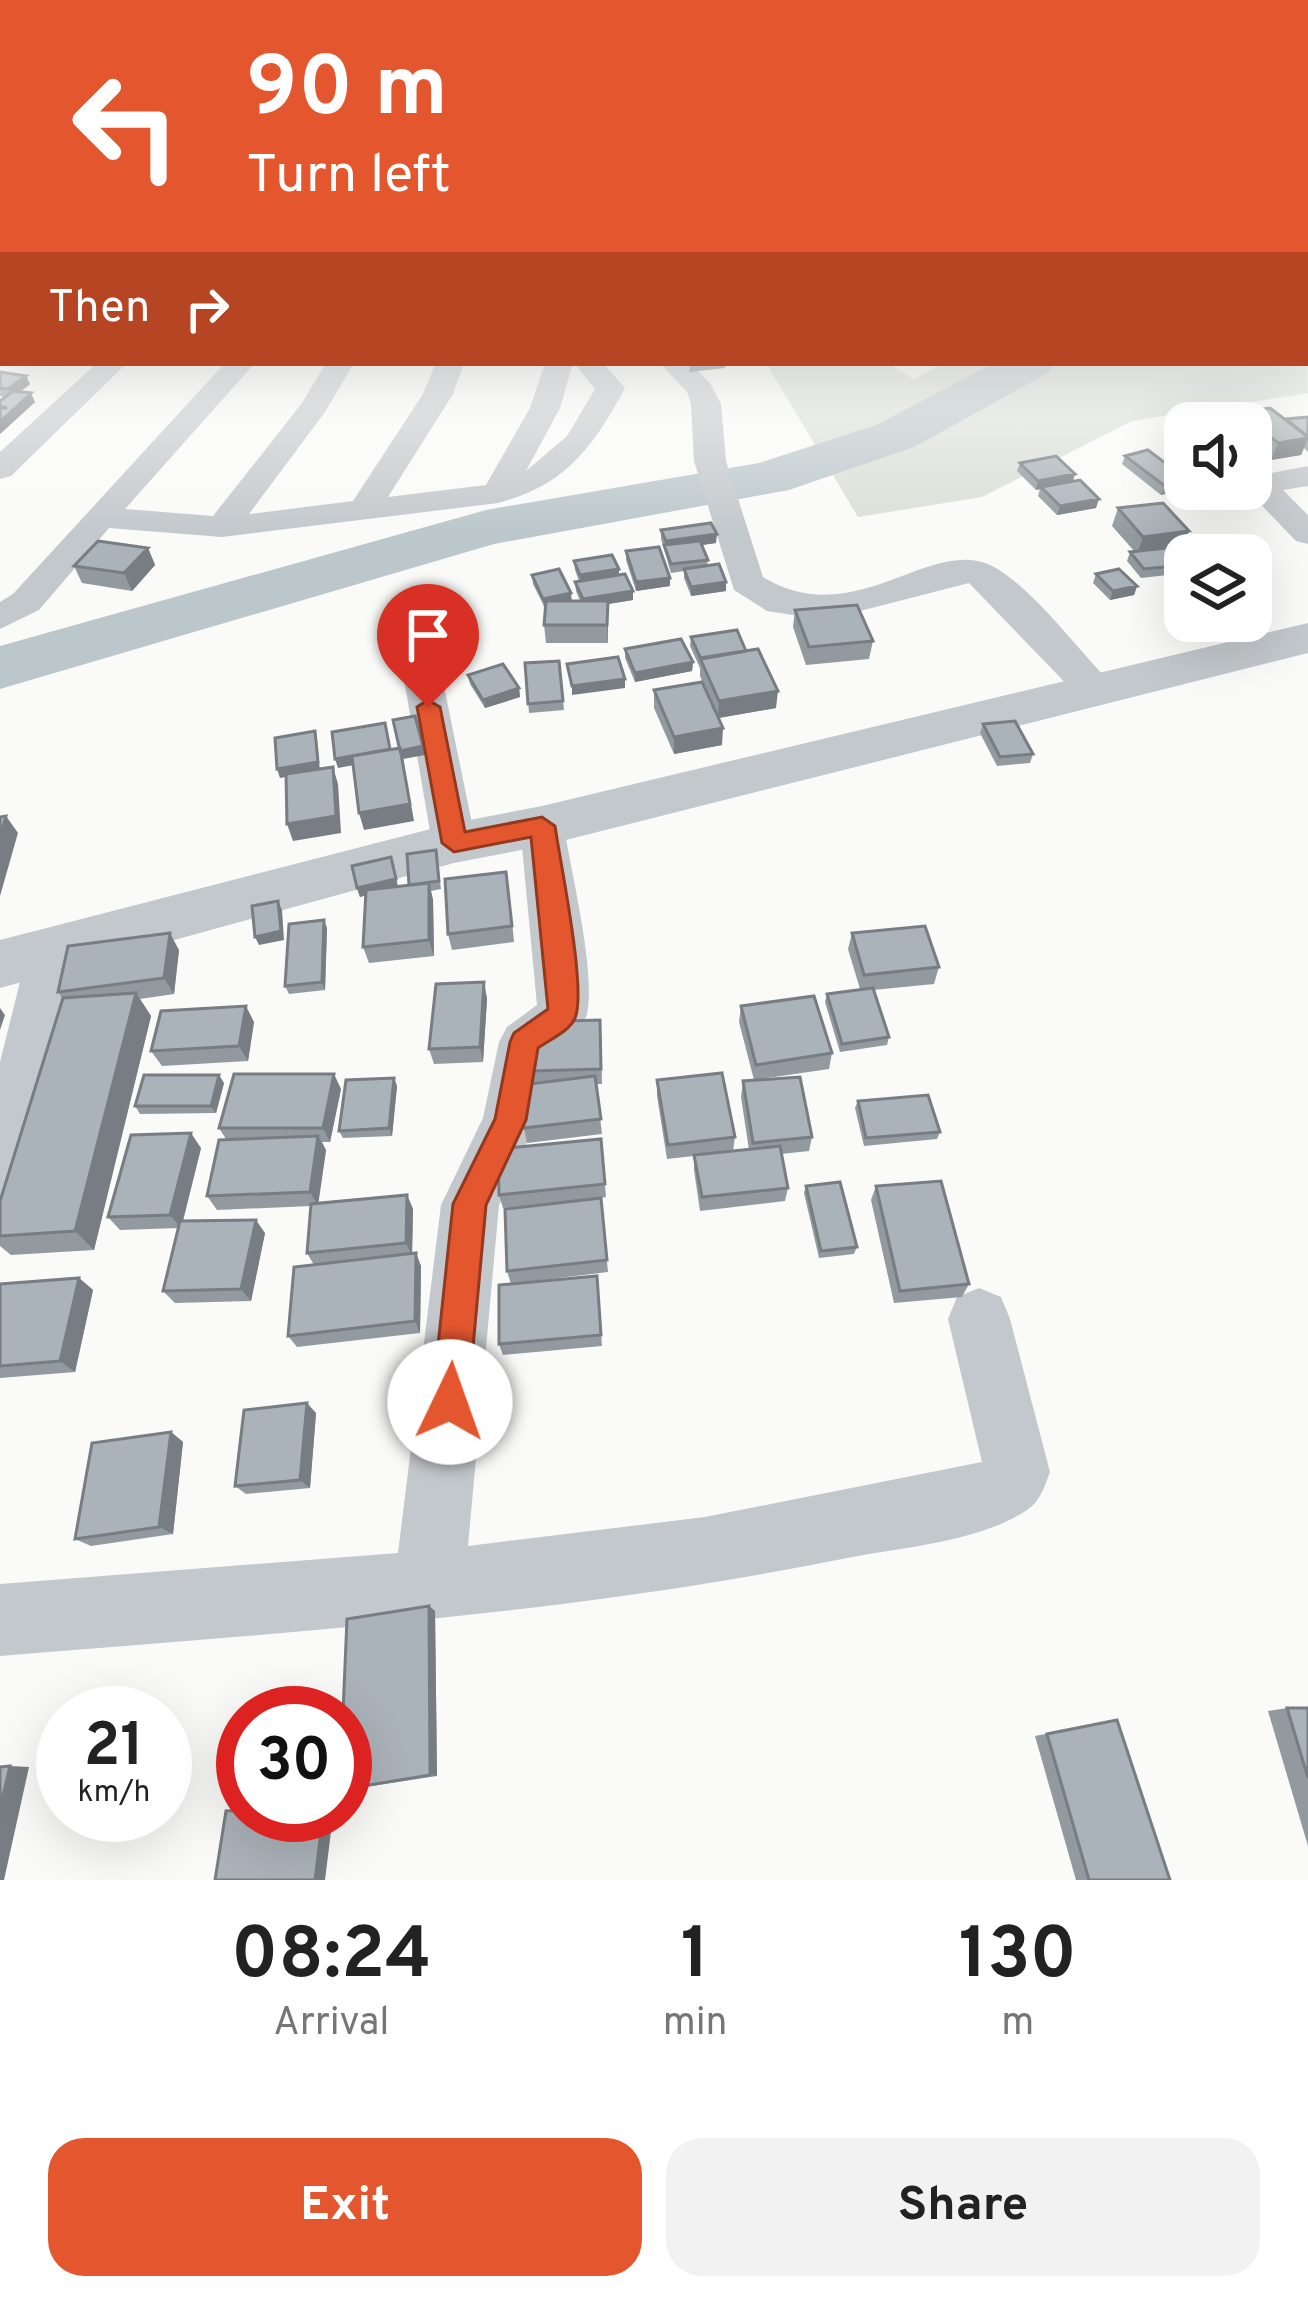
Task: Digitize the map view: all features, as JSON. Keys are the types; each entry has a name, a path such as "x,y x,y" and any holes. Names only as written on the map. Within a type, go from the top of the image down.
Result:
{"street":[{"path":"0,469 110,366"},
{"path":"0,618 26,602 239,366"},
{"path":"222,527 315,406 338,366"},
{"path":"364,509 438,394 449,366"},
{"path":"498,493 545,408 558,366"},
{"path":"100,517 222,527 498,493 538,482 561,467 610,388 591,366"},
{"path":"677,366 700,389 706,404 710,460 747,582 780,603 798,608 852,604 916,588 957,571 979,573 998,586 1093,688"},
{"path":"1308,476 1259,485 1308,534"},
{"path":"0,964 454,843 542,826 1308,638"},
{"path":"420,662 454,843"},
{"path":"429,1586 470,1204 510,1120 525,1042 562,1015 563,981 542,826"},
{"path":"0,1174 52,950"},
{"path":"0,1619 429,1586 705,1552 975,1498 1005,1486 1017,1472 979,1319"}],"shaded area":[{"path":"768,366 892,366 914,379 938,366 1307,366 1308,393 1251,402 1164,402 1164,416 1132,421 982,497 858,517"}],"building":[{"path":"0,372 26,376 8,389 0,388"},
{"path":"13,391 31,393 0,422 0,408 7,408 0,401"},
{"path":"1272,410 1308,438 1278,443 1272,438"},
{"path":"1308,417 1308,437 1286,419"},
{"path":"1148,450 1164,462 1164,485 1125,456"},
{"path":"1056,456 1075,474 1038,481 1020,463"},
{"path":"1080,480 1099,499 1060,506 1041,487"},
{"path":"1163,503 1164,510 1189,531 1143,537 1118,508"},
{"path":"711,523 717,534 666,541 661,530"},
{"path":"98,541 148,548 124,573 74,566"},
{"path":"700,541 708,560 671,564 664,545"},
{"path":"659,547 670,578 636,582 626,551"},
{"path":"1164,548 1164,567 1144,569 1130,552"},
{"path":"612,555 619,569 580,575 574,561"},
{"path":"719,564 726,582 691,587 684,569"},
{"path":"559,569 571,593 543,599 532,575"},
{"path":"1119,569 1137,586 1113,591 1096,574"},
{"path":"625,574 633,591 583,599 575,582"},
{"path":"546,601 608,601 607,625 544,625"},
{"path":"857,605 873,641 809,647 795,610"},
{"path":"737,630 746,651 701,659 691,637"},
{"path":"681,639 693,662 635,673 625,649"},
{"path":"758,649 778,691 719,701 700,658"},
{"path":"618,657 625,679 572,686 567,664"},
{"path":"559,661 563,701 528,704 525,663"},
{"path":"503,664 519,688 483,700 468,675"},
{"path":"702,682 723,728 674,737 654,690"},
{"path":"415,716 423,746 400,751 393,720"},
{"path":"1015,721 1033,754 1000,757 983,724"},
{"path":"385,723 390,749 335,759 332,732"},
{"path":"315,731 318,762 277,769 275,738"},
{"path":"400,748 410,804 359,813 352,756"},
{"path":"333,767 336,816 287,824 286,774"},
{"path":"436,850 439,881 409,885 407,854"},
{"path":"391,857 396,879 357,888 352,866"},
{"path":"506,872 512,926 448,934 445,879"},
{"path":"429,883 429,940 363,947 366,890"},
{"path":"278,901 281,931 255,937 252,906"},
{"path":"324,920 322,982 285,986 289,924"},
{"path":"925,926 939,967 864,975 852,933"},
{"path":"170,933 164,978 58,992 68,946"},
{"path":"484,982 480,1047 429,1049 436,984"},
{"path":"873,988 889,1037 842,1044 827,994"},
{"path":"136,993 75,1231 0,1236 0,1201 63,998"},
{"path":"814,996 832,1053 756,1065 741,1006"},
{"path":"246,1006 239,1046 151,1051 161,1011"},
{"path":"600,1020 601,1069 531,1071 533,1022"},
{"path":"722,1073 735,1137 668,1145 657,1080"},
{"path":"234,1074 334,1074 323,1128 219,1128"},
{"path":"144,1075 219,1075 211,1106 135,1106"},
{"path":"595,1076 601,1119 524,1128 521,1085"},
{"path":"800,1077 812,1137 753,1143 743,1081"},
{"path":"394,1078 389,1128 339,1131 346,1080"},
{"path":"928,1095 940,1132 866,1138 858,1101"},
{"path":"191,1133 170,1215 108,1217 131,1135"},
{"path":"318,1136 310,1192 207,1196 219,1140"},
{"path":"601,1139 605,1184 499,1195 498,1149"},
{"path":"780,1146 788,1188 702,1197 694,1155"},
{"path":"941,1181 969,1284 900,1291 876,1186"},
{"path":"840,1182 857,1247 821,1251 806,1186"},
{"path":"407,1195 406,1243 307,1253 311,1204"},
{"path":"601,1198 607,1260 507,1271 505,1209"},
{"path":"256,1220 241,1289 163,1291 180,1221"},
{"path":"416,1253 415,1321 288,1336 294,1267"},
{"path":"597,1276 601,1335 499,1344 499,1285"},
{"path":"79,1278 60,1361 0,1366 0,1284"},
{"path":"307,1403 300,1480 235,1486 244,1410"},
{"path":"171,1432 159,1527 75,1539 92,1443"},
{"path":"429,1606 430,1775 372,1785 372,1686 344,1686 347,1619"},
{"path":"1287,1708 1308,1708 1308,1778"},
{"path":"1117,1720 1170,1880 1089,1880 1047,1734"},
{"path":"10,1766 0,1808 0,1767"},
{"path":"221,1842 320,1842 315,1880 215,1880"}],"waterway":[{"path":"0,668 486,528 769,478 895,436 1025,366"}],"route":[{"path":"428,707 454,843 542,826 563,981 562,1015 525,1042 510,1120 470,1204 450,1402"}]}
